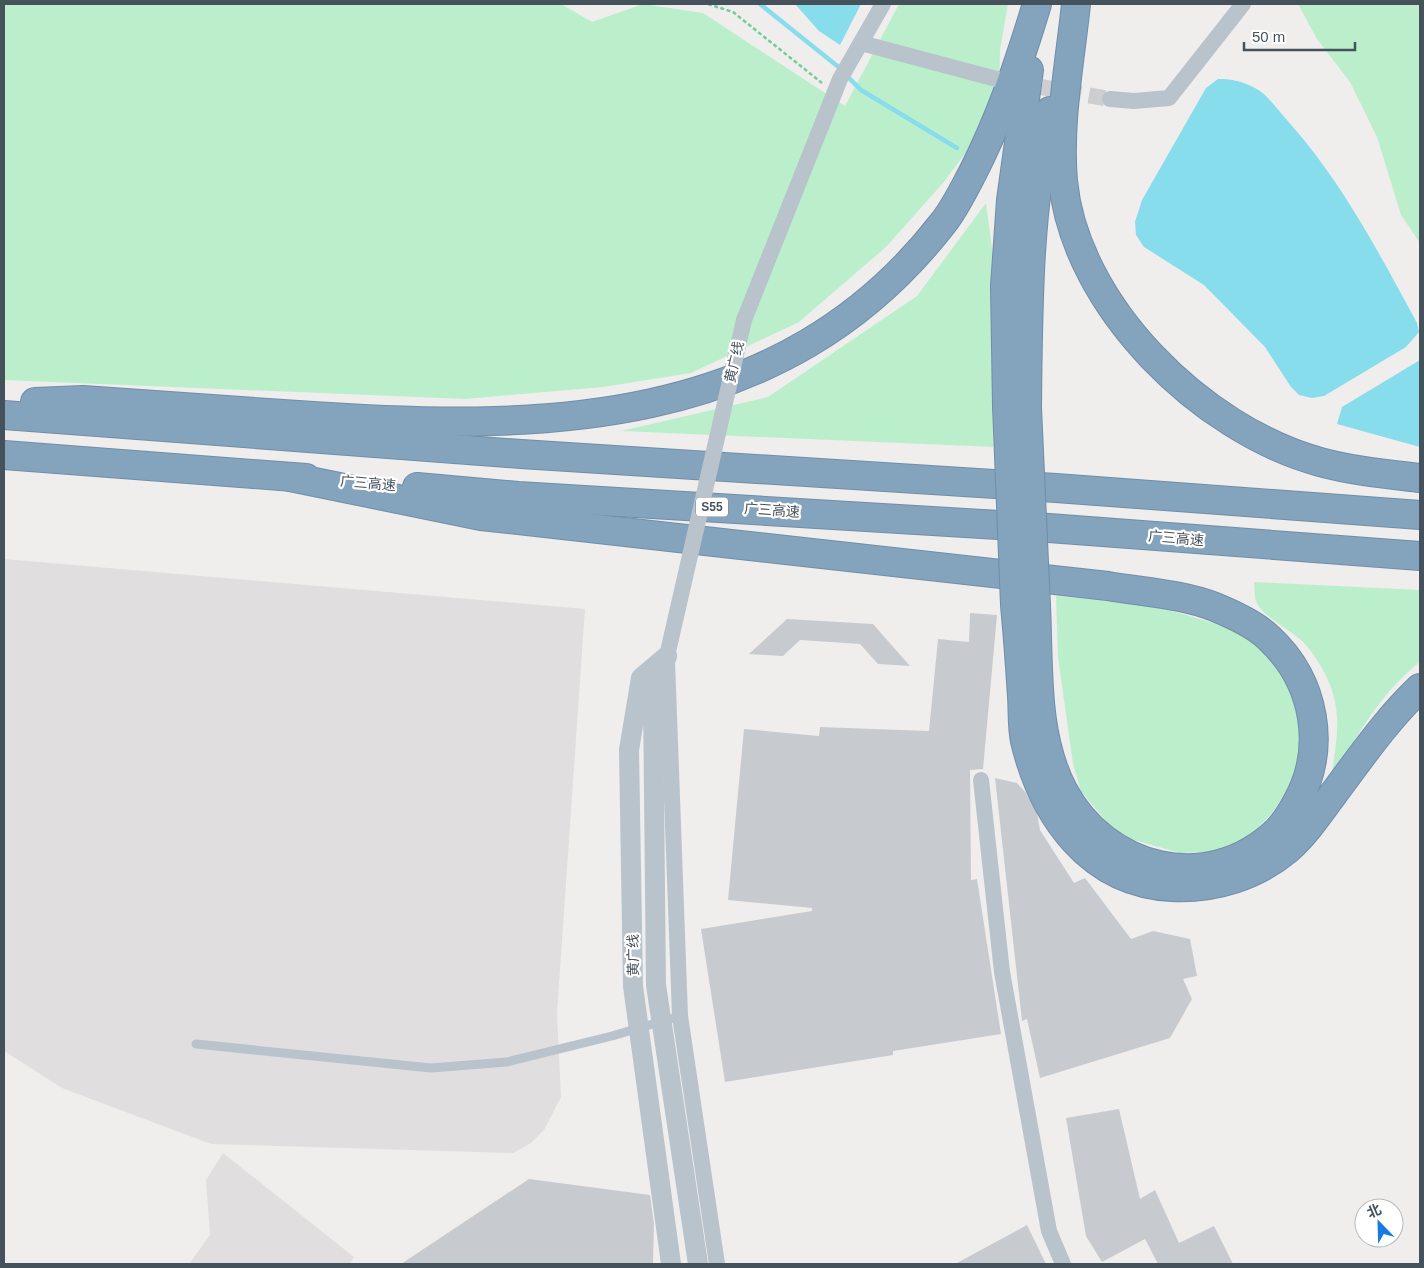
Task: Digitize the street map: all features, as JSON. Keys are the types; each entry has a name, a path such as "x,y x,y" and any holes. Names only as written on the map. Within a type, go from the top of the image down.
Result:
{"highway":[{"path":"4,403 83,400 391,422 480,423 560,418 622,410 676,398 718,385 808,344 847,317 880,290 945,221 993,132 1012,86 1038,4"},
{"path":"1038,4 1011,200 1006,286 1017,407 1026,606 1025,740 1036,775 1049,806 1067,834 1088,854 1107,868 1129,878 1158,886 1187,888 1220,883 1245,876 1267,864 1289,848 1313,822 1385,725 1420,688"},
{"path":"1017,407 1028,296 1034,203 1044,138 1075,4"},
{"path":"1075,4 1062,148 1063,182 1069,211 1095,278 1134,337 1184,389 1216,412 1282,448 1319,462 1352,469 1420,478"},
{"path":"4,415 521,454 1036,486 1420,515"},
{"name":"广三高速","path":"4,455 518,496 1049,528 1420,556"},
{"path":"290,477 481,516 1108,586 1173,596 1214,606 1267,636 1287,657 1303,684 1312,712 1314,738 1312,762 1305,788 1277,831 1257,846 1232,860 1202,868 1175,868 1140,860 1122,852 1098,836 1079,816 1062,789 1051,760 1042,726 1026,606"}],"street":[{"name":"黄广线","path":"698,1264 670,1019 656,985 653,695 667,656 744,320 841,79 883,4"},
{"path":"1110,100 1134,101 1169,98 1243,4"},
{"path":"861,44 1004,81"},
{"name":"黄广线","path":"667,656 641,678 630,750 633,986 671,1264"},
{"path":"982,780 1002,972 1049,1231 1063,1264"},
{"path":"670,1019 717,1264"}],"lane":[{"path":"196,1044 431,1068 507,1062 670,1019"}],"path":[{"path":"708,4 733,12 841,79"}],"shaded area":[{"path":"4,559 585,609 557,1013 561,1097 544,1130 531,1143 513,1153 211,1144 62,1088 4,1051"},
{"path":"223,1153 354,1257 350,1264 189,1264 210,1235 206,1180"}],"green space":[{"path":"4,4 561,4 592,22 643,4 703,13 845,106 899,4 1008,4 1000,50 999,93 988,123 943,183 886,247 799,322 691,373 603,387 465,399 4,380"},
{"path":"1298,4 1420,4 1420,243 1401,215 1377,137 1350,82 1317,39"},
{"path":"986,203 992,248 993,447 621,431 768,397 917,296"},
{"path":"1254,582 1420,590 1420,662 1381,701 1349,749 1331,782 1337,716 1331,687 1307,646 1259,606 1255,599"},
{"path":"1056,596 1148,604 1238,630 1252,638 1285,676 1295,697 1301,734 1301,769 1272,813 1254,832 1226,851 1180,853 1120,836 1105,820 1081,791 1073,764 1058,657"}],"water":[{"path":"795,4 861,4 840,45 819,31"},
{"path":"1218,79 1242,82 1259,90 1307,143 1358,218 1417,323 1419,332 1406,347 1324,396 1312,398 1299,395 1291,387 1265,347 1204,285 1144,247 1136,235 1135,222 1142,200 1206,88"},
{"path":"1420,360 1420,447 1337,424 1342,407"}],"building":[{"path":"970,613 997,615 983,769 970,770 971,880 977,879 1001,1034 893,1051 893,1055 725,1082 701,929 812,911 812,908 728,900 744,729 819,736 820,727 929,731 938,639 969,642"},
{"path":"787,619 873,624 910,666 878,664 860,644 800,640 783,656 749,654"},
{"path":"995,778 1017,783 1026,793 1037,813 1040,830 1074,883 1085,878 1131,939 1153,931 1190,939 1197,976 1183,979 1192,999 1170,1038 1040,1078 1027,1019 1022,1021"},
{"path":"1119,1109 1140,1199 1155,1190 1179,1243 1214,1226 1233,1264 1158,1264 1145,1239 1102,1262 1086,1236 1066,1118"},
{"path":"529,1179 650,1195 654,1224 653,1264 401,1264"},
{"path":"1027,1225 1046,1264 955,1264"}],"waterway":[{"path":"760,4 841,69"},
{"path":"846,75 861,90 957,148"}],"tunnel":[{"path":"1018,83 1110,99"}]}
